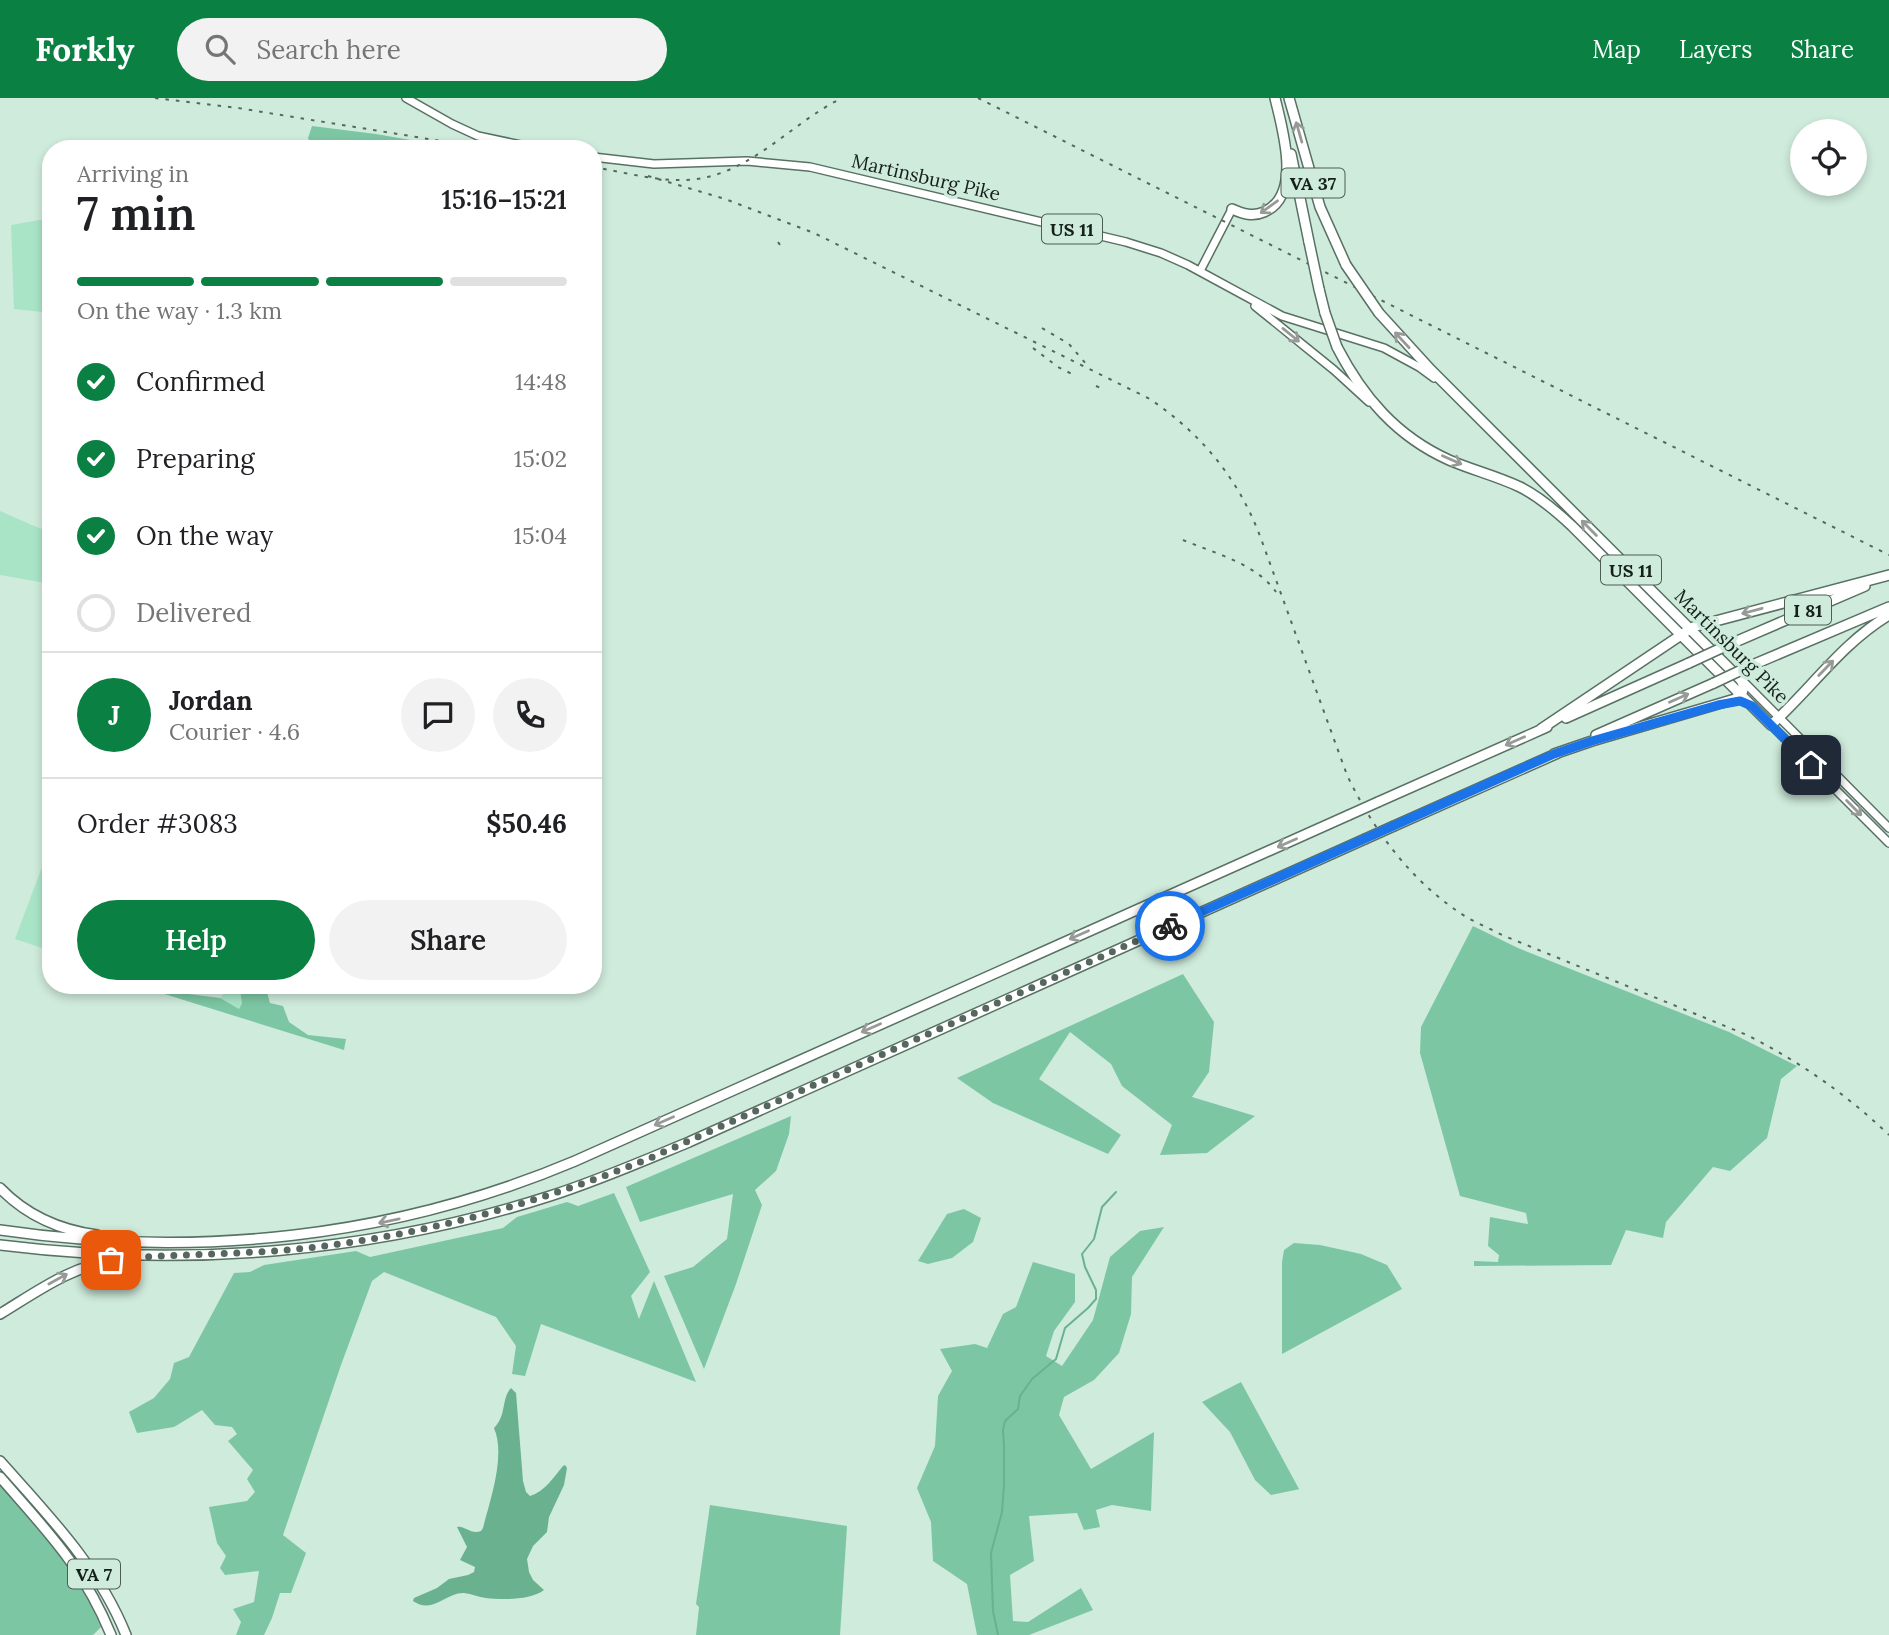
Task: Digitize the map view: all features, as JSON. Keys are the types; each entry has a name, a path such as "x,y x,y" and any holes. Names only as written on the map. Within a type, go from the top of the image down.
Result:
{"highway":[{"path":"1233,209 1245,214 1259,214 1274,206 1281,194 1286,175 1287,152 1276,98"},
{"name":"VA 37","path":"1276,98 1319,289 1337,347 1363,391 1402,432"},
{"name":"VA 37","path":"1289,98 1320,207 1346,265 1379,313 1462,400"},
{"name":"Martinsburg Pike","path":"1462,400 1741,680"},
{"name":"Martinsburg Pike","path":"1402,432 1439,455 1513,484 1540,499 1572,526 1771,725"},
{"path":"1541,729 1691,629 1708,622 1889,575"},
{"name":"I 81","path":"0,1230 105,1241 200,1242 266,1238 376,1223 455,1204 523,1182 601,1150 1889,575"},
{"path":"1662,600 1691,621 1708,622"},
{"name":"I 81","path":"0,1245 90,1254 202,1256 307,1248 403,1233 511,1208 599,1179 701,1136 1750,666 1889,607"},
{"path":"1656,610 1668,633 1667,642 1662,647"},
{"path":"1771,725 1842,651 1889,615"},
{"path":"1554,754 1735,699 1741,695 1744,687 1741,680"},
{"path":"1718,705 1740,701 1752,706"},
{"path":"0,1188 34,1214 77,1231 125,1238 200,1242"},
{"path":"0,1314 52,1282 90,1265 122,1259 202,1256"},
{"name":"VA 7","path":"0,1461 88,1564 107,1595 126,1635"},
{"name":"VA 7","path":"0,1477 76,1568 98,1604 111,1635"}],"main road":[{"path":"407,98 452,124 478,136 497,140"},
{"name":"Martinsburg Pike","path":"602,158 654,164 747,161 810,167 1126,242 1161,253 1238,293"},
{"path":"1200,271 1233,209"},
{"name":"US 11","path":"1238,293 1293,320 1362,340 1395,354 1425,370 1462,400"},
{"name":"US 11","path":"1238,293 1334,370 1402,432"},
{"name":"Martinsburg Pike","path":"1741,680 1889,828"},
{"name":"Martinsburg Pike","path":"1771,725 1889,844"}],"shaded area":[{"path":"312,126 410,140 309,140"},
{"path":"42,220 42,312 14,309 11,225"},
{"path":"0,511 41,529 42,527 42,582 0,575"},
{"path":"42,867 42,948 15,939"},
{"path":"1473,926 1518,948 1729,1032 1797,1066 1781,1079 1767,1138 1730,1171 1713,1167 1666,1222 1663,1238 1626,1230 1611,1265 1474,1266 1474,1261 1498,1262 1499,1255 1488,1246 1490,1217 1528,1224 1526,1213 1460,1196 1420,1053 1421,1027"},
{"path":"1183,974 1214,1022 1209,1072 1192,1097 1255,1116 1207,1153 1160,1155 1172,1125 1122,1086 1111,1064 1070,1032 1039,1079 1121,1135 1108,1154 993,1103 957,1078"},
{"path":"164,994 220,998 239,1009 242,1003 240,994 268,994 270,1003 283,1006 289,1022 308,1035 346,1039 344,1050"},
{"path":"223,994 240,994 242,1003 239,1009 235,1009 220,998"},
{"path":"791,1116 789,1134 776,1171 755,1190 762,1205 704,1369 664,1276 693,1267 727,1239 733,1194 640,1222 626,1187"},
{"path":"614,1193 650,1272 631,1296 639,1319 654,1281 696,1382 541,1324 525,1376 512,1374 516,1346 496,1317 384,1272 372,1281 283,1535 306,1553 291,1593 280,1593 264,1635 236,1635 241,1622 233,1609 254,1602 259,1571 225,1575 220,1568 226,1556 217,1543 209,1507 247,1501 255,1492 247,1479 253,1470 228,1441 237,1434 232,1427 215,1425 202,1410 174,1427 137,1433 129,1412 154,1398 170,1379 174,1363 189,1357 234,1273 250,1272 264,1265 356,1251 370,1257 503,1228 517,1217 567,1202 578,1206"},
{"path":"964,1209 981,1218 973,1242 952,1258 928,1264 918,1261 947,1214"},
{"path":"1164,1227 1132,1277 1131,1314 1119,1353 1094,1380 1064,1397 1059,1415 1091,1469 1154,1432 1151,1511 1112,1505 1096,1510 1100,1527 1084,1530 1077,1513 1029,1516 1034,1561 1010,1575 1013,1621 1028,1622 1081,1588 1093,1610 1029,1635 977,1635 967,1584 933,1561 931,1522 917,1488 935,1446 938,1396 952,1371 940,1349 975,1344 987,1348 1003,1314 1016,1307 1033,1262 1075,1274 1075,1302 1054,1331 1046,1356 1062,1366 1093,1320 1110,1257 1140,1231"},
{"path":"1294,1243 1320,1245 1361,1254 1387,1265 1402,1289 1282,1354 1282,1262 1284,1250"},
{"path":"1241,1382 1300,1489 1271,1495 1255,1480 1230,1432 1202,1402"},
{"path":"511,1388 516,1393 526,1492 530,1496 535,1494 548,1484 563,1466 567,1468 564,1485 549,1517 547,1532 533,1546 527,1559 533,1580 544,1590 532,1596 508,1599 464,1593 427,1606 420,1605 413,1601 414,1598 437,1588 449,1579 474,1572 475,1567 460,1560 467,1547 457,1527 474,1532 483,1528 498,1465 494,1428 501,1418"},
{"path":"0,1483 57,1551 82,1587 101,1627 93,1635 0,1635"},
{"path":"710,1505 847,1526 840,1635 696,1635 699,1607 696,1604"}],"waterway":[{"path":"998,1635 993,1611 991,1553 1002,1512 1005,1421 1018,1409 1020,1396 1032,1379 1056,1359 1065,1328 1096,1299 1096,1290 1082,1254 1094,1239 1102,1207 1116,1192"}],"railway":[{"path":"155,98 238,108 435,140"},
{"path":"602,169 662,179 708,177 748,160 842,98"},
{"path":"978,98 1889,555"},
{"path":"648,176 725,199 814,233 1148,398 1167,411 1215,458 1241,495 1260,536 1347,775 1383,837 1413,873 1448,905 1502,935 1767,1045 1839,1092 1889,1135"},
{"path":"1042,328 1069,344 1087,365"},
{"path":"1033,348 1072,374"},
{"path":"1096,386 1105,390"},
{"path":"1183,540 1246,567 1268,582 1276,592"}],"way so far":[{"path":"111,1260 268,1252 355,1242 511,1208 599,1179 648,1159 1170,926"}],"route":[{"path":"1170,926 1554,754 1660,720 1718,705 1740,701 1752,706 1811,765"}]}
